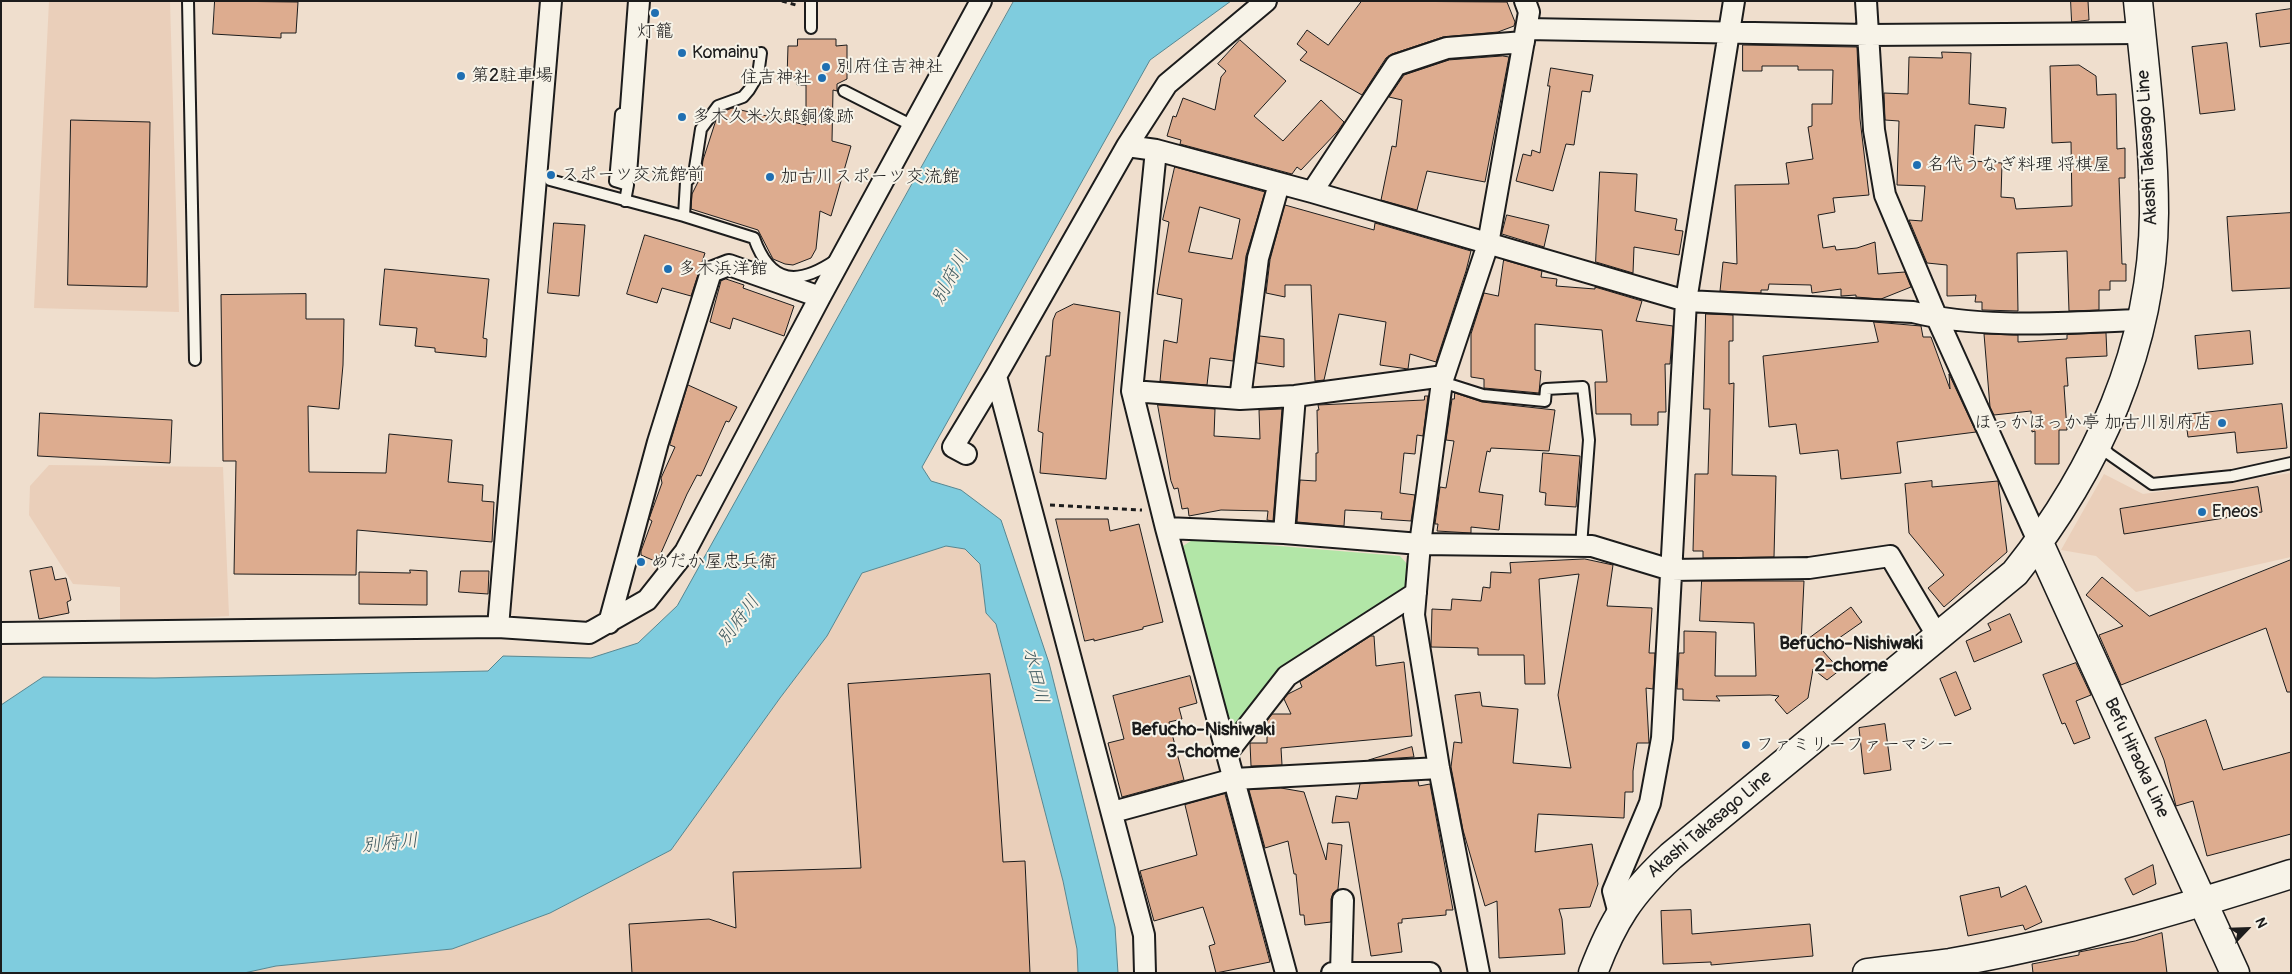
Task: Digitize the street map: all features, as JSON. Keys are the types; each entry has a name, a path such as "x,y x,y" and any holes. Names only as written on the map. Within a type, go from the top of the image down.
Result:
{"main road":[{"name":"Akashi Takasago Line","path":"1593,973 1619,914 1643,882 1670,856 2015,573 2068,499 2099,444 2120,397 2142,320 2149,271 2154,214 2151,120 2138,1"},
{"name":"Befu Hiraoka Line","path":"2038,543 2235,973"},
{"path":"1867,973 1950,963 2051,942 2202,903 2291,874"}],"street":[{"path":"498,627 551,1"},
{"path":"626,174 639,1"},
{"path":"1,633 498,627 589,633 647,600 685,552 842,256 981,1"},
{"path":"966,454 953,447 996,376 1127,146 1167,84 1266,1"},
{"path":"1479,973 1439,768 1414,615 1420,544 1443,379 1488,244 1529,12 1525,1"},
{"path":"1619,914 1613,891 1650,803 1662,738 1686,301 1734,1"},
{"path":"1866,1 1874,130 1885,195 1937,318 2038,543"},
{"path":"1312,192 1396,66 1447,48 1525,35 1730,32 1868,35 2141,34"},
{"path":"1127,146 1156,150 1312,192 1686,301 1913,312 1937,318 2029,323 2142,320"},
{"path":"1156,150 1132,391 1164,519 1286,973"},
{"path":"1240,399 1258,258 1279,184"},
{"path":"609,623 658,442 712,272 729,265 820,297"},
{"path":"996,376 1144,935 1145,973"},
{"path":"1132,391 1240,399 1295,396 1443,379"},
{"path":"1284,533 1295,396"},
{"path":"1164,519 1284,533 1420,544 1592,546 1671,570 1809,568 1890,556 1938,637"},
{"path":"1227,753 1287,676 1416,593"},
{"path":"1112,812 1234,779 1439,768"},
{"path":"1341,973 1343,900"},
{"path":"1332,973 1430,973"}],"lane":[{"path":"188,1 194,360"},
{"path":"625,201 628,185 615,181 630,1"},
{"path":"810,1 811,28"},
{"path":"684,216 686,182 694,174 701,129 718,106 743,97 750,90 758,75 761,53"},
{"path":"844,91 913,126"},
{"path":"550,180 684,216 754,238 766,263 783,275 807,277 842,256"},
{"path":"1443,379 1483,395 1544,401 1546,389 1583,387 1588,440 1581,546"},
{"path":"2099,444 2109,454 2152,484 2232,476 2291,463"}],"path":[{"path":"1031,504 1164,519"}],"shaded area":[{"path":"49,1 170,1 179,312 34,308"},
{"path":"49,465 223,467 229,616 120,623 120,587 73,584 29,515 30,486"},
{"path":"2291,473 2291,557 2136,592 2096,556 2061,550 2104,474 2143,494"},
{"path":"946,546 965,549 980,564 986,613 996,624 1063,881 1077,949 1078,973 244,973 276,966 452,949 550,913 671,850 827,636 862,573"}],"green space":[{"path":"1194,539 1400,556 1408,565 1404,597 1341,634 1232,735 1183,546"}],"water":[{"path":"1014,1 1231,1 1150,60 922,467 931,481 961,490 1001,520 1049,663 1115,927 1118,973 1078,973 1077,949 1063,881 996,624 986,613 980,564 965,549 946,546 862,573 827,636 671,850 550,913 452,949 276,966 244,973 1,973 1,705 43,677 155,678 488,671 503,656 591,658 638,643 677,606"}],"building":[{"path":"215,1 298,2 296,33 281,33 281,38 213,34"},
{"path":"1362,1 1507,2 1515,22 1514,26 1498,32 1443,37 1392,54 1386,58 1362,95 1300,60 1307,52 1297,44 1307,30 1328,45"},
{"path":"2071,1 2088,1 2089,20 2072,22"},
{"path":"2291,9 2291,43 2260,47 2256,14"},
{"name":"加古川スポーツ交流館","path":"798,39 836,39 836,46 847,45 847,79 837,84 837,91 833,90 832,141 851,146 831,216 820,211 816,249 811,258 793,265 773,259 758,230 691,209 692,194 701,176 703,160 716,120 722,112 732,108 806,125 806,85 797,85 796,77 787,78 788,46 797,46"},
{"path":"1240,40 1286,81 1254,116 1283,141 1321,100 1344,122 1301,170 1297,167 1292,174 1180,144 1181,140 1167,136 1173,116 1176,117 1183,98 1215,110 1221,77 1226,71 1218,64"},
{"path":"2227,43 2235,110 2200,114 2192,47"},
{"path":"1743,45 1857,47 1860,119 1869,195 1833,198 1835,212 1818,215 1823,248 1835,246 1836,250 1857,248 1875,242 1878,274 1905,272 1911,287 1881,299 1856,297 1856,295 1841,296 1841,289 1812,293 1811,285 1769,284 1768,290 1761,290 1761,293 1720,291 1723,262 1737,264 1735,185 1789,184 1786,163 1813,159 1808,127 1812,126 1812,104 1832,104 1833,70 1798,70 1798,66 1762,66 1762,71 1743,71"},
{"path":"1942,52 1971,53 1969,104 2006,108 2004,128 1975,125 1973,161 2002,163 2001,197 2014,198 2016,209 2072,206 2071,142 2052,143 2050,66 2079,65 2096,76 2097,95 2116,94 2117,149 2125,148 2125,178 2119,178 2122,264 2126,264 2126,281 2110,281 2110,290 2099,290 2099,310 2069,311 2067,251 2017,253 2018,311 1982,310 1982,302 1975,302 1976,295 1947,296 1947,265 1927,263 1909,220 1922,221 1925,186 1897,185 1899,121 1885,120 1884,93 1908,94 1909,57 1942,58"},
{"path":"1509,57 1485,182 1427,171 1417,210 1381,200 1392,146 1396,147 1402,100 1389,97 1404,75 1449,60"},
{"path":"1551,68 1593,75 1590,92 1582,91 1574,145 1566,144 1553,191 1516,181 1523,154 1531,156 1532,150 1540,153"},
{"path":"71,120 150,122 147,287 68,285"},
{"path":"1175,167 1265,192 1246,256 1233,361 1210,358 1207,385 1160,381 1164,340 1177,343 1182,299 1157,294 1169,222 1163,220","holes":["1200,207 1240,219 1232,259 1189,252"]},
{"path":"1600,172 1637,174 1635,211 1677,219 1675,230 1683,231 1679,255 1634,247 1633,273 1596,262"},
{"path":"1285,205 1374,230 1375,223 1471,251 1436,362 1410,354 1408,369 1380,365 1386,322 1339,314 1324,380 1315,381 1311,285 1285,285 1285,297 1266,293 1270,260"},
{"path":"2291,213 2291,288 2232,291 2227,217"},
{"path":"1507,215 1549,225 1544,247 1502,234"},
{"path":"554,223 585,225 579,296 548,293"},
{"name":"多木浜洋館","path":"645,235 705,253 691,296 662,288 657,303 627,294"},
{"path":"1504,260 1542,271 1541,277 1557,279 1556,286 1595,289 1595,287 1642,301 1636,321 1673,326 1670,364 1665,364 1666,412 1658,412 1658,425 1631,425 1631,414 1596,414 1595,382 1607,382 1602,330 1535,324 1535,370 1541,371 1539,393 1484,388 1484,379 1471,377 1471,334 1484,293 1498,296"},
{"path":"385,269 489,279 483,338 487,339 486,357 435,352 435,348 415,346 417,328 380,325"},
{"path":"726,279 744,285 743,288 794,306 784,336 733,318 730,329 710,322 721,281"},
{"path":"306,294 306,319 344,319 343,365 339,409 308,406 309,472 386,473 389,434 452,440 448,482 483,485 482,501 494,502 492,542 357,530 356,575 234,574 236,461 223,461 221,295"},
{"path":"1074,304 1120,312 1106,479 1040,473 1043,433 1038,431 1046,356 1050,356 1053,320 1056,313"},
{"path":"1706,314 1733,315 1733,341 1729,341 1729,384 1734,383 1732,475 1776,476 1774,557 1703,558 1703,551 1693,551 1695,474 1708,474 1710,409 1704,409"},
{"path":"1874,322 1921,326 1923,337 1931,337 1950,389 1949,374 1976,432 1897,442 1901,473 1841,479 1838,450 1800,454 1796,424 1769,427 1763,356 1878,342"},
{"path":"2250,331 2253,364 2198,369 2195,336"},
{"path":"2106,333 2107,356 2066,358 2068,386 2064,386 2067,430 2059,430 2059,464 2035,464 2035,431 2032,432 2031,411 1994,415 1990,407 1984,334 2018,335 2018,342 2067,339 2067,335"},
{"path":"1260,336 1284,339 1284,367 1257,363"},
{"path":"688,385 737,407 729,422 726,421 701,476 697,475 687,494 657,562 641,555 641,551 652,521 649,519 662,483 661,478 675,447 670,445"},
{"path":"1455,393 1482,402 1555,410 1549,451 1491,448 1490,452 1487,451 1479,492 1503,495 1499,530 1471,527 1471,533 1437,531 1438,524 1435,524 1440,487 1446,488 1454,441 1446,440 1452,399 1454,399"},
{"path":"1425,396 1428,396 1423,436 1417,435 1415,454 1404,453 1400,493 1415,495 1411,521 1381,519 1382,512 1345,510 1344,526 1297,522 1300,480 1316,481 1318,405 1424,400"},
{"path":"2282,404 2287,448 2237,453 2235,432 2188,437 2185,415"},
{"path":"1158,405 1215,409 1214,436 1260,439 1259,410 1282,409 1273,521 1267,520 1268,511 1221,510 1189,516 1188,508 1182,509 1178,488 1174,489 1171,481"},
{"path":"40,413 172,420 170,463 38,456"},
{"path":"1543,453 1580,456 1576,507 1545,505 1546,493 1540,492"},
{"path":"1932,481 1932,487 1998,481 2007,552 1944,607 1928,588 1944,575 1909,533 1905,484"},
{"path":"2258,487 2262,512 2124,534 2120,509"},
{"path":"1056,519 1108,519 1110,531 1139,524 1163,622 1094,641 1094,639 1085,641"},
{"path":"1585,559 1613,565 1607,606 1652,608 1649,653 1655,653 1653,689 1646,688 1649,743 1637,743 1633,771 1633,792 1625,792 1624,818 1538,814 1535,852 1592,844 1598,884 1590,907 1559,909 1562,919 1565,954 1499,958 1497,901 1485,906 1463,830 1451,767 1454,742 1462,743 1455,695 1480,692 1482,706 1518,709 1513,763 1571,768 1558,695 1579,574 1539,579 1545,684 1525,684 1524,655 1478,655 1478,648 1431,647 1432,609 1451,610 1452,599 1481,601 1483,587 1490,588 1491,572 1511,573 1510,563"},
{"path":"2291,560 2291,692 2287,692 2266,628 2121,685 2099,635 2123,626 2086,595 2102,577 2149,616"},
{"path":"52,567 55,580 66,578 71,600 67,602 69,613 39,619 30,571"},
{"path":"410,570 427,571 427,605 359,604 359,572 410,573"},
{"path":"461,571 489,571 488,594 459,592"},
{"path":"1702,581 1804,581 1801,644 1851,607 1862,622 1822,650 1840,670 1827,680 1813,669 1808,698 1787,714 1775,700 1779,696 1716,696 1720,701 1683,700 1683,689 1677,689 1679,653 1684,653 1684,631 1716,632 1715,676 1756,676 1754,623 1700,621"},
{"path":"2010,614 2022,642 1974,662 1966,641 1991,630 1988,624"},
{"path":"1371,636 1374,636 1376,666 1404,662 1412,736 1281,748 1282,765 1251,766 1250,743 1267,743 1267,721 1272,714 1291,714 1284,699 1288,694 1302,687 1300,682"},
{"path":"2076,663 2091,695 2076,701 2090,738 2074,744 2065,723 2062,724 2043,675"},
{"path":"1956,672 1971,709 1955,716 1940,679"},
{"path":"990,674 1003,862 1025,861 1030,973 632,973 629,924 709,919 736,928 733,872 861,868 848,684"},
{"path":"1190,676 1197,703 1179,708 1182,719 1169,722 1184,780 1122,797 1108,743 1124,739 1113,696"},
{"path":"2206,720 2223,770 2291,752 2291,834 2207,856 2193,801 2176,806 2164,760 2155,738"},
{"path":"1885,724 1891,770 1864,774 1859,728"},
{"path":"1412,747 1414,757 1369,760"},
{"path":"1418,781 1419,786 1430,784 1453,910 1446,910 1446,915 1402,919 1402,923 1398,923 1402,952 1371,956 1349,822 1332,823 1336,796 1357,799 1360,784"},
{"path":"1281,788 1304,792 1326,860 1328,843 1342,845 1338,889 1333,893 1331,899 1331,922 1305,925 1304,915 1300,915 1296,874 1294,874 1288,841 1265,848 1249,790"},
{"path":"1225,794 1270,962 1216,973 1209,946 1215,944 1203,907 1154,921 1140,871 1197,855 1185,805"},
{"path":"2153,865 2156,884 2133,895 2125,879"},
{"path":"2026,886 2042,922 2025,930 2023,925 1968,936 1960,896 1999,887 2001,897"},
{"path":"1691,910 1692,934 1810,924 1813,956 1711,965 1711,962 1663,964 1661,911"},
{"path":"2162,933 2167,973 2033,973 2032,964 2079,955 2079,952 2135,941"}],"place":[{"name":"灯籠","path":"655,13"},
{"name":"Komainu","path":"682,53"},
{"name":"別府住吉神社","path":"826,67"},
{"name":"第2駐車場","path":"461,76"},
{"name":"住吉神社","path":"822,78"},
{"name":"多木久米次郎銅像跡","path":"682,117"},
{"name":"名代うなぎ料理 将棋屋","path":"1917,165"},
{"name":"スポーツ交流館前","path":"551,175"},
{"name":"加古川スポーツ交流館","path":"770,177"},
{"name":"多木浜洋館","path":"668,269"},
{"name":"ほっかほっか亭 加古川別府店","path":"2222,423"},
{"name":"Eneos","path":"2202,512"},
{"name":"めだか屋忠兵衛","path":"641,562"},
{"name":"ファミリーファーマシー","path":"1746,745"}],"district":[{"name":"Befucho-Nishiwaki 2-chome","path":"1851,655"},
{"name":"Befucho-Nishiwaki 3-chome","path":"1203,741"}],"water label":[{"name":"別府川","path":"951,278"},
{"name":"別府川","path":"739,621"},
{"name":"水田川","path":"1035,676"},
{"name":"別府川","path":"390,844"}]}
